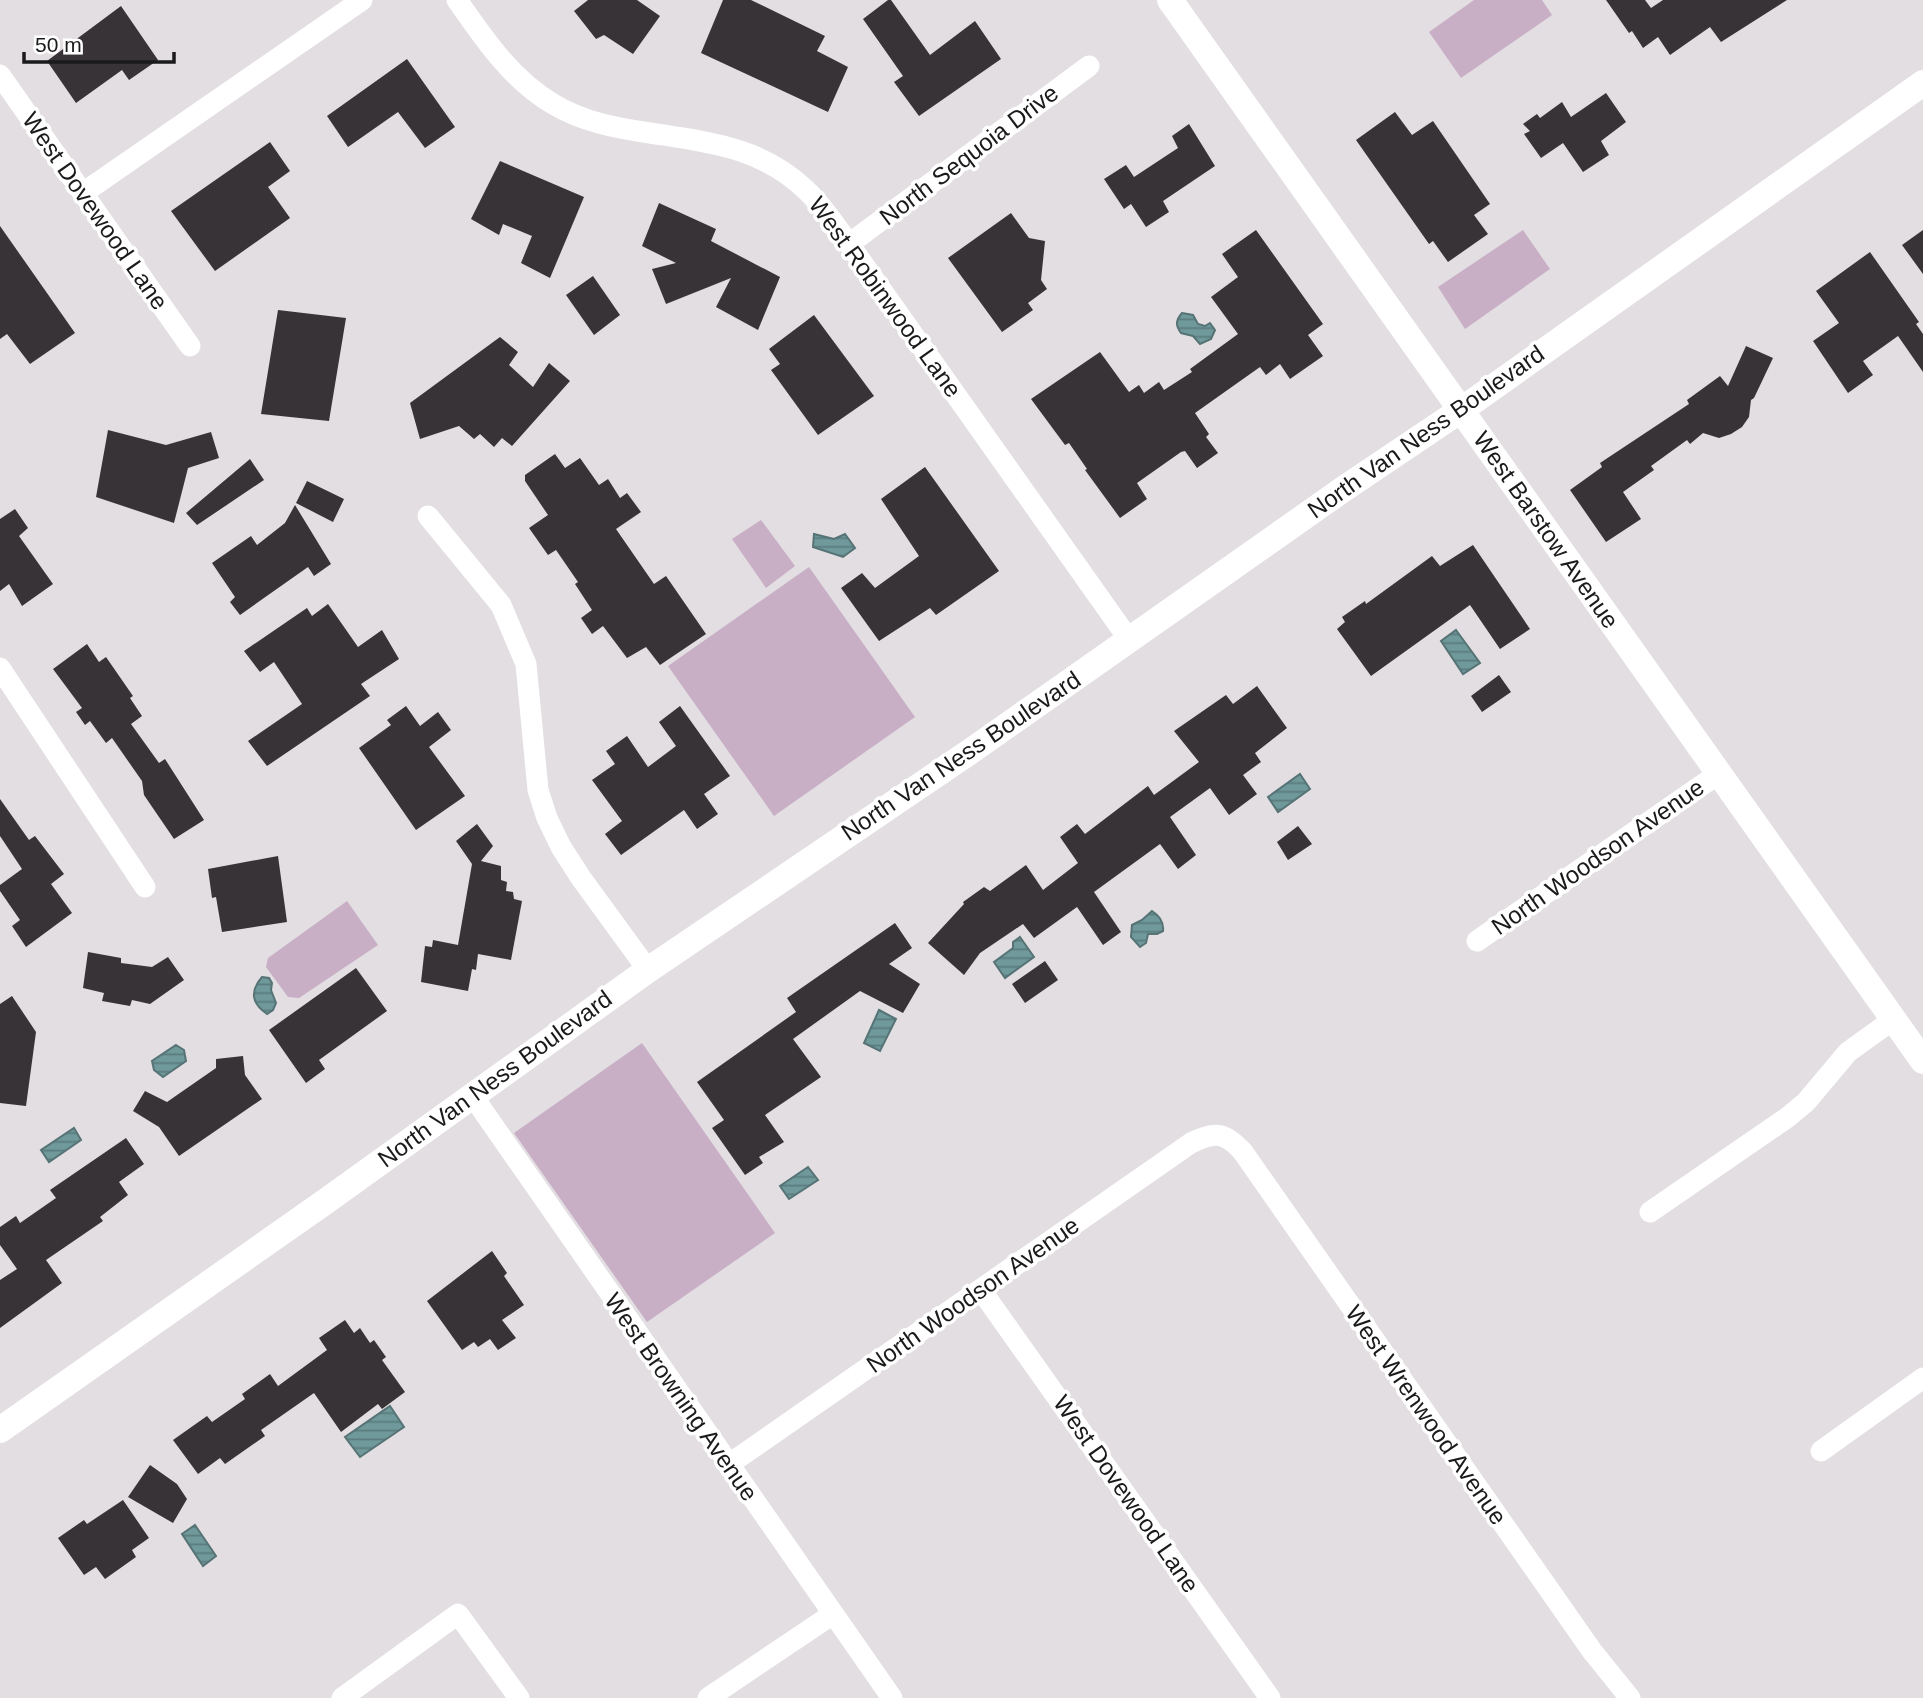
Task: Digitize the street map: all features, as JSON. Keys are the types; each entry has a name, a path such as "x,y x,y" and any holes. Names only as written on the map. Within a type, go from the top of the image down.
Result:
{"street":[{"path":"83,193 362,0"},
{"name":"West Robinwood Lane","path":"457,0 494,52 521,82 554,105 588,121 724,144 782,170 806,190 849,244 1130,640"},
{"name":"West Barstow Avenue","path":"1170,0 1923,1060"},
{"name":"North Sequoia Drive","path":"849,244 1090,66"},
{"name":"West Dovewood Lane","path":"0,75 190,346"},
{"name":"North Van Ness Boulevard","path":"0,1430 322,1204 648,970 1461,410 1923,83"},
{"path":"428,516 501,605 526,664 538,790 547,818 561,847 581,878 648,970"},
{"path":"0,668 145,887"},
{"name":"North Woodson Avenue","path":"1478,941 1718,774"},
{"path":"1650,1212 1807,1102 1848,1052 1894,1019"},
{"name":"West Browning Avenue","path":"472,1095 892,1698"},
{"name":"North Woodson Avenue","path":"728,1465 1191,1143 1205,1136 1220,1135"},
{"name":"West Wrenwood Avenue","path":"1220,1135 1233,1141 1243,1152 1592,1651 1630,1698"},
{"name":"West Dovewood Lane","path":"981,1290 1270,1698"},
{"path":"1821,1451 1923,1378"},
{"path":"342,1698 458,1614 519,1698"},
{"path":"708,1698 833,1614"}],"shaded area":[{"path":"1474,0 1542,0 1552,15 1461,78 1429,32"},
{"path":"1523,230 1550,269 1465,329 1438,287"},
{"path":"761,520 795,566 766,588 732,539"},
{"path":"809,567 915,717 774,816 668,666"},
{"path":"347,901 378,945 299,998 288,997 266,967 268,958"},
{"path":"642,1043 775,1233 647,1322 514,1133"}],"water":[{"path":"1182,313 1193,315 1198,324 1205,326 1210,323 1215,330 1211,339 1200,344 1193,336 1181,333 1177,323"},
{"path":"814,534 834,539 845,534 855,548 843,557 813,547"},
{"path":"1456,630 1480,663 1463,674 1441,641"},
{"path":"1300,774 1310,789 1278,812 1268,797"},
{"path":"1152,911 1161,920 1163,931 1148,934 1146,943 1140,947 1131,937 1132,925"},
{"path":"1020,937 1034,957 1005,978 994,962 1013,948 1013,942"},
{"path":"262,977 269,978 272,983 271,990 276,1003 273,1010 267,1014 258,1006 254,997 255,987"},
{"path":"879,1010 896,1019 880,1051 864,1043"},
{"path":"176,1045 184,1050 186,1061 163,1077 154,1070 152,1061"},
{"path":"74,1128 81,1140 49,1162 41,1150"},
{"path":"808,1167 818,1180 789,1199 780,1186"},
{"path":"390,1406 404,1427 360,1457 345,1437"},
{"path":"195,1525 216,1556 203,1566 182,1534"}],"building":[{"path":"588,0 637,0 660,16 633,54 604,35 596,39 574,11"},
{"path":"723,0 751,0 825,36 817,51 848,67 828,112 701,53"},
{"path":"891,0 930,55 975,21 1001,59 919,116 894,82 903,76 863,19"},
{"path":"1606,0 1645,0 1651,8 1663,0 1787,0 1721,42 1710,27 1670,55 1658,37 1643,48"},
{"path":"121,6 158,60 129,80 122,70 76,103 47,61"},
{"path":"407,59 455,127 425,148 398,112 348,147 327,116"},
{"path":"1606,93 1626,122 1601,141 1609,155 1583,172 1563,143 1541,158 1524,134 1530,131 1523,124 1537,114 1540,118 1562,102 1571,117"},
{"path":"1395,112 1412,135 1433,121 1490,204 1474,215 1488,234 1448,262 1433,241 1429,244 1356,140"},
{"path":"1189,124 1215,166 1163,201 1169,212 1146,227 1131,204 1124,209 1104,179 1126,165 1134,177 1178,148 1172,136"},
{"path":"270,142 290,171 268,187 290,218 215,271 171,211"},
{"path":"500,161 584,197 550,278 521,263 532,236 503,224 499,235 471,219"},
{"path":"659,203 716,229 711,241 780,277 758,330 716,307 731,278 666,304 652,269 676,263 642,246"},
{"path":"1011,213 1029,238 1045,241 1041,280 1047,289 1028,303 1033,310 1002,332 948,258"},
{"path":"0,226 75,333 30,364 7,334 0,339"},
{"path":"1256,230 1323,324 1308,335 1323,356 1290,379 1280,364 1266,375 1260,367 1195,413 1209,434 1206,437 1218,453 1197,468 1185,451 1181,452 1137,483 1147,499 1120,518 1069,443 1065,445 1031,399 1100,352 1129,392 1139,385 1144,393 1159,382 1164,390 1192,372 1190,369 1238,334 1211,297 1238,277 1222,254"},
{"path":"1923,230 1923,274 1902,245"},
{"path":"1870,252 1919,322 1916,324 1923,334 1923,372 1898,336 1863,361 1873,375 1848,393 1813,341 1839,323 1816,291"},
{"path":"593,276 620,315 594,335 566,295"},
{"path":"278,310 346,318 329,421 261,414"},
{"path":"814,315 874,396 818,435 771,370 780,364 769,349"},
{"path":"500,337 518,352 509,365 533,387 549,363 570,381 512,446 502,438 494,447 480,434 474,439 459,426 420,439 410,403"},
{"path":"1746,346 1773,358 1751,400 1749,417 1742,427 1719,438 1703,433 1690,444 1687,440 1651,466 1654,470 1623,492 1641,519 1606,542 1570,490 1602,467 1600,463 1689,404 1687,400 1720,376 1728,386"},
{"path":"108,430 166,445 211,432 219,458 188,468 174,523 96,497"},
{"path":"555,454 565,468 580,458 599,485 608,479 620,498 627,493 641,512 616,529 654,584 666,576 706,634 660,665 646,647 627,658 603,626 592,634 581,618 592,610 575,584 578,582 556,550 548,555 529,528 548,515 525,481 525,475"},
{"path":"250,459 264,480 197,525 186,513"},
{"path":"925,467 999,571 936,615 930,608 879,641 841,588 862,573 875,588 919,556 881,499"},
{"path":"307,481 344,499 333,522 296,503"},
{"path":"295,505 331,564 314,576 308,567 240,615 230,602 235,597 212,563 251,536 257,545 285,523"},
{"path":"15,509 28,528 19,536 53,584 22,606 9,584 0,591 0,519"},
{"path":"1473,545 1530,629 1500,649 1470,605 1371,676 1337,629 1345,622 1342,617 1365,601 1366,604 1432,556 1440,566"},
{"path":"328,604 358,647 382,630 399,659 361,684 370,696 267,766 248,741 302,704 274,662 260,672 244,651 307,608 312,616"},
{"path":"87,644 99,662 106,657 133,696 130,698 142,716 131,724 159,763 165,759 204,820 174,839 144,795 142,781 112,738 106,743 90,721 85,725 76,712 82,708 53,669"},
{"path":"1499,675 1511,692 1482,712 1471,696"},
{"path":"1257,686 1287,728 1255,753 1261,762 1243,775 1257,794 1229,815 1210,788 1170,817 1196,855 1178,869 1160,844 1094,892 1121,932 1103,945 1077,907 1034,938 1023,924 980,953 964,975 928,943 963,902 984,887 990,891 1026,865 1043,890 1078,863 1060,837 1077,824 1085,834 1148,786 1154,795 1199,762 1174,731 1226,695 1233,704"},
{"path":"406,706 420,726 438,712 451,730 429,747 465,796 416,830 359,748 391,725 387,720"},
{"path":"680,706 730,776 704,794 718,814 697,829 684,810 621,855 605,834 622,821 592,780 615,764 606,751 627,736 648,767 676,746 659,722"},
{"path":"0,799 29,840 35,836 64,874 51,884 72,913 26,947 12,926 20,920 0,891 0,885 22,869 0,836"},
{"path":"477,824 493,846 481,861 501,866 501,880 507,882 506,891 513,892 514,899 522,901 511,960 478,954 476,970 472,969 468,991 421,982 425,946 432,947 433,940 458,945 472,864 456,841"},
{"path":"1298,826 1312,844 1288,860 1277,842"},
{"path":"278,856 287,922 222,932 216,897 212,898 208,869"},
{"path":"895,923 912,948 889,964 920,984 903,1013 860,991 793,1039 821,1077 765,1115 784,1142 759,1157 763,1163 745,1175 712,1128 724,1120 697,1082 796,1012 787,998"},
{"path":"88,952 121,958 121,963 152,967 168,957 184,980 150,1004 132,1000 130,1006 102,1001 104,993 83,988"},
{"path":"1045,961 1058,980 1025,1003 1012,984"},
{"path":"356,968 387,1011 319,1060 325,1069 306,1083 269,1030"},
{"path":"12,996 36,1032 26,1106 0,1103 0,1004"},
{"path":"243,1056 245,1075 262,1099 179,1156 159,1127 133,1111 145,1091 167,1102 216,1068 216,1059"},
{"path":"126,1138 144,1164 119,1182 128,1195 100,1217 103,1221 46,1260 62,1283 0,1328 0,1280 17,1269 0,1245 0,1227 16,1216 20,1223 56,1198 50,1190"},
{"path":"492,1251 507,1273 504,1276 524,1305 502,1320 516,1338 498,1350 490,1339 478,1347 474,1342 462,1350 427,1301"},
{"path":"345,1320 354,1333 360,1328 370,1343 374,1340 386,1357 382,1360 405,1392 382,1409 378,1404 341,1432 314,1393 261,1430 265,1436 225,1464 220,1458 198,1474 173,1440 207,1416 212,1422 245,1399 242,1394 270,1374 278,1386 327,1350 319,1338"},
{"path":"150,1465 177,1484 187,1499 173,1523 128,1497"},
{"path":"123,1500 149,1538 132,1550 136,1557 105,1579 96,1567 84,1575 58,1538 84,1520 87,1524"}]}
